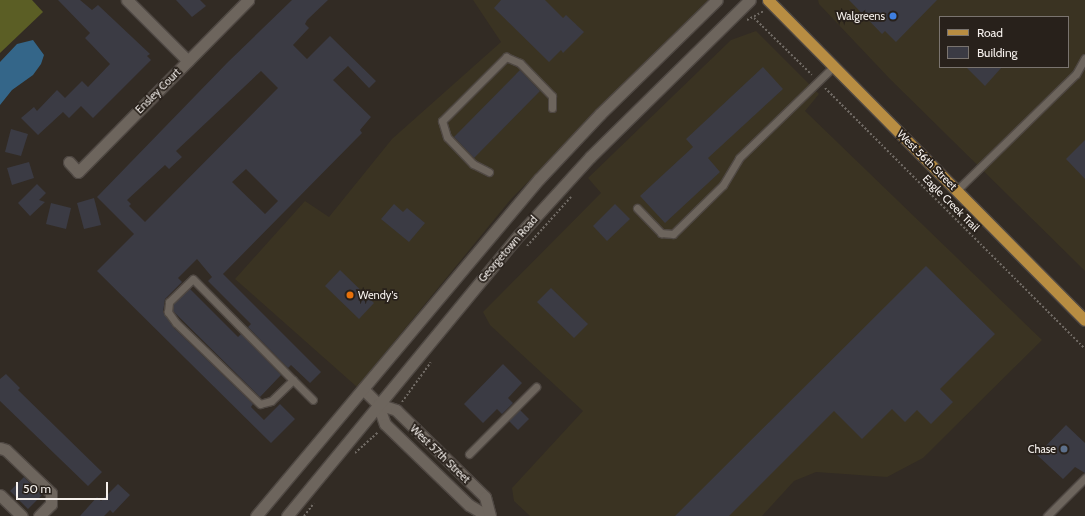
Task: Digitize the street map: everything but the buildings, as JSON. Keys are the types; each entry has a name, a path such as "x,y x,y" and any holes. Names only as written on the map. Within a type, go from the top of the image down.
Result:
{"main road":[{"path":"127,0 188,61"},
{"name":"Ensley Court","path":"69,162 78,172 248,0"},
{"name":"Georgetown Road","path":"256,516 539,179 600,114 717,0"},
{"name":"Georgetown Road","path":"287,516 378,404 519,236 590,156 750,0"},
{"name":"West 56th Street","path":"768,0 1085,320"},
{"name":"West 57th Street","path":"363,389 378,404 385,424 469,505 489,516"},
{"name":"West 57th Street","path":"378,404 396,410 485,497 489,516"},
{"path":"0,448 6,450 51,493 51,504 39,516"},
{"path":"0,495 22,516"}],"lane":[{"path":"489,172 473,164 446,137 442,121 506,57 520,63 552,96 552,108"},
{"path":"957,190 1076,74 1085,58"},
{"path":"637,208 661,233 673,234 723,185 739,158 834,66"},
{"path":"293,380 271,401 260,404 176,323 168,312 169,302 192,279 293,380 313,400"},
{"path":"469,454 536,387"},
{"path":"1047,516 1085,478"}],"path":[{"name":"Eagle Creek Trail","path":"741,24 754,18 1085,349"},
{"path":"524,248 575,192"},
{"path":"404,400 432,361"}],"shaded area":[{"path":"473,0 708,0 511,199 357,387 235,279 305,201 329,217 392,139 501,42"},
{"path":"818,0 1085,0 1085,271 890,79 819,4"},
{"path":"756,31 819,94 805,111 1042,340 923,458 887,477 816,472 794,481 762,516 530,516 514,501 512,488 583,411 490,325 483,312 601,193 588,178 731,40"}],"green space":[{"path":"0,0 32,0 43,12 0,53"}],"water":[{"path":"33,40 44,55 41,64 33,75 12,90 0,105 0,62 17,44"}],"place":[{"name":"Walgreens","path":"893,16"},
{"name":"Wendy's","path":"350,295"},
{"name":"Chase","path":"1064,449"}]}
